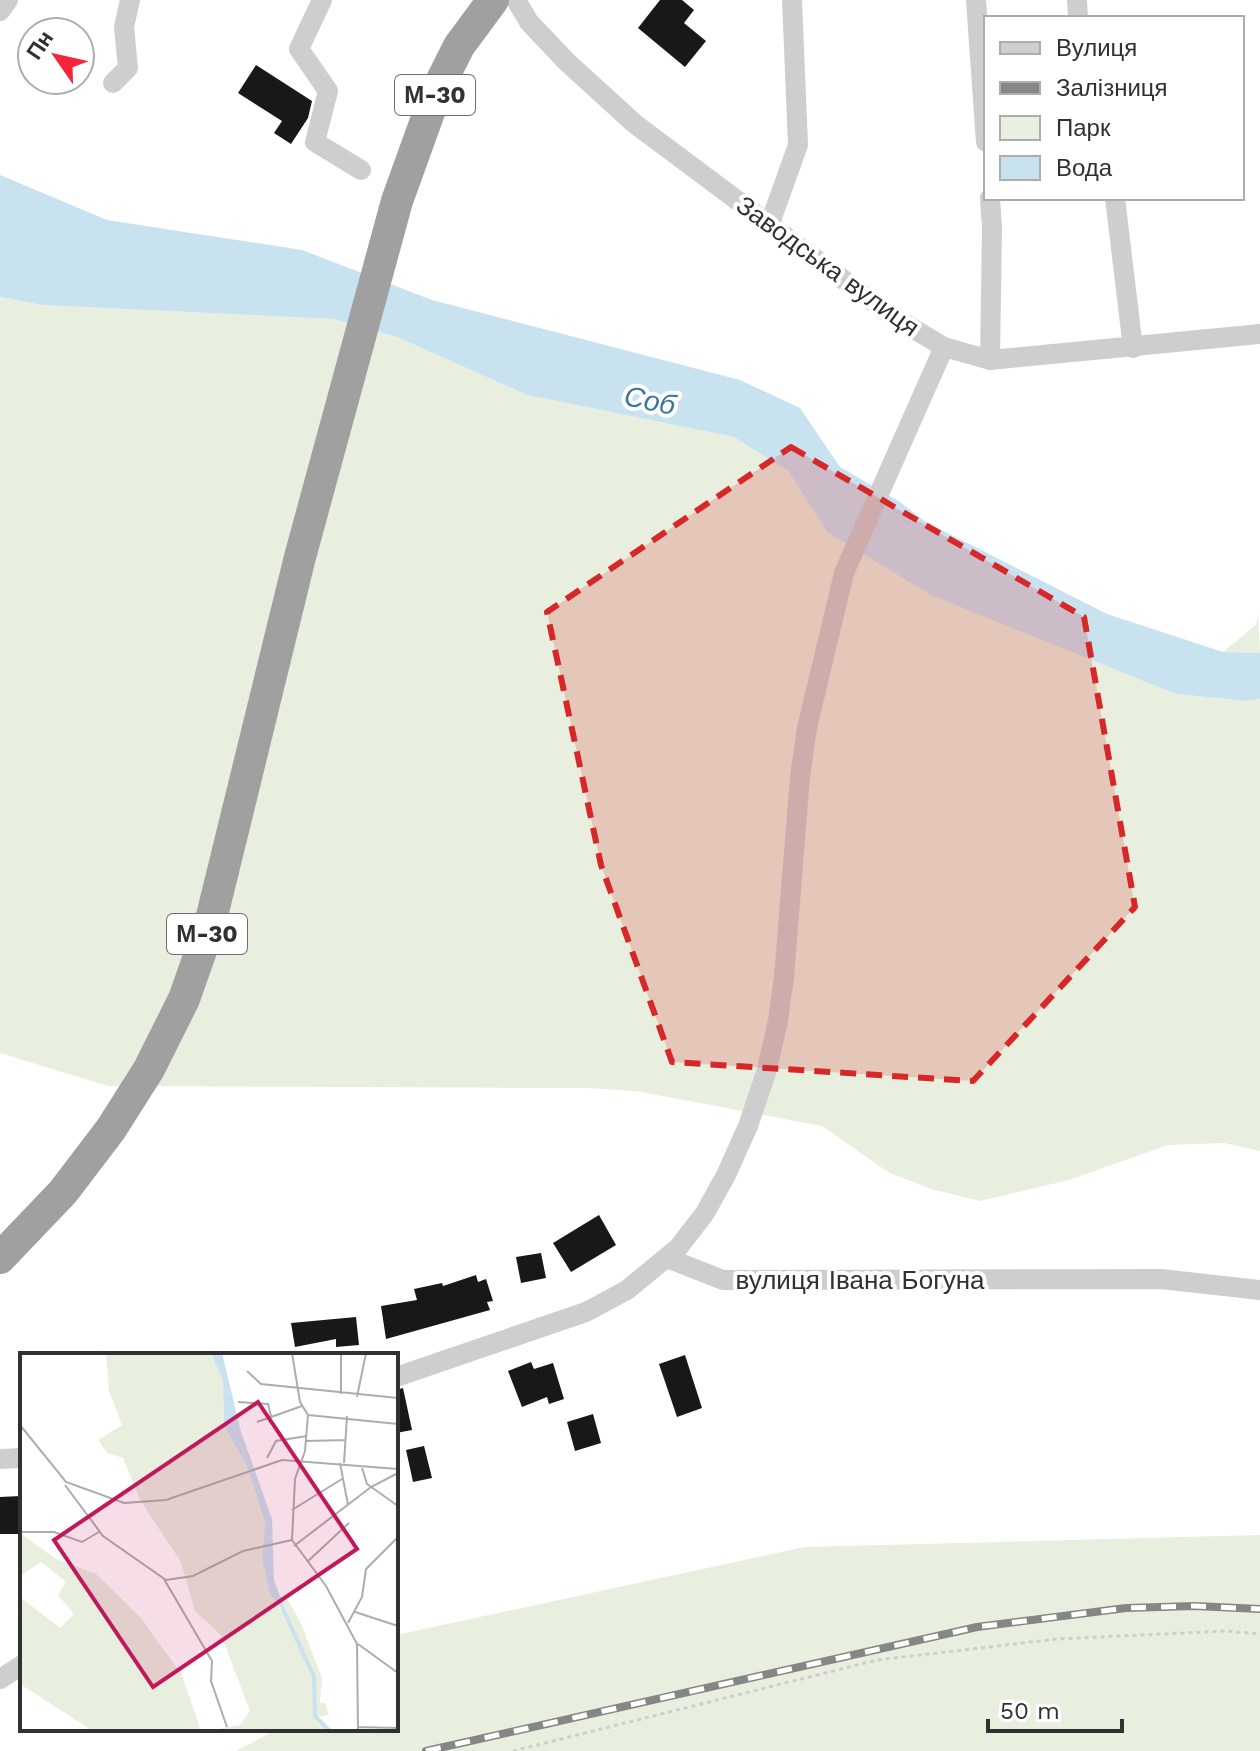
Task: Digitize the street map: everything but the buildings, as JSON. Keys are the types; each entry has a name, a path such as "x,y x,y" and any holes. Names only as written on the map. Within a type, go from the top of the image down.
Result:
{"highway":[{"name":"М-30","path":"0,1258 63,1192 111,1129 149,1069 184,999 209,928 300,557 397,201 437,90 459,46 493,0"}],"street":[{"path":"0,11 8,0"},
{"path":"113,83 128,68 124,27 130,0"},
{"path":"322,0 299,49 328,91 315,142 361,170"},
{"name":"Заводська вулиця","path":"516,0 529,22 598,93 769,226 892,316 944,347 990,360 1260,334"},
{"path":"769,226 798,145 792,0"},
{"path":"976,0 984,114"},
{"path":"990,200 990,360"},
{"path":"1115,200 1133,348"},
{"path":"398,1376 586,1312 627,1290 678,1248 705,1213 726,1175 748,1126 766,1073 784,977 800,777 807,728 844,573 944,347"},
{"name":"вулиця Івана Богуна","path":"667,1258 723,1280 1161,1279 1260,1290"},
{"path":"0,1459 20,1458"},
{"path":"0,1679 20,1666"}],"path":[{"path":"513,1751 877,1660 1057,1639 1226,1631 1260,1634"}],"highlighted area":[{"path":"791,447 1084,617 1135,907 973,1081 672,1062 601,865 547,612"}],"green space":[{"path":"0,297 42,305 333,319 397,337 527,395 734,437 788,471 827,532 1176,694 1247,701 1260,699 1260,1151 1224,1143 1168,1145 1069,1180 980,1201 931,1189 888,1172 822,1126 636,1091 588,1088 108,1086 0,1053"},
{"path":"1258,613 1260,653 1223,652 1256,625"},
{"path":"1260,1535 1260,1751 236,1751 274,1731 398,1731 398,1635 805,1547"}],"water":[{"name":"Соб","path":"0,175 107,220 302,250 432,300 740,380 800,408 840,467 900,502 926,522 1107,614 1223,652 1260,653 1260,699 1247,701 1176,694 931,595 827,532 788,471 734,437 527,395 397,337 333,319 42,305 0,297"}],"railway":[{"path":"426,1751 977,1627 1126,1608 1195,1606 1260,1609"}]}
